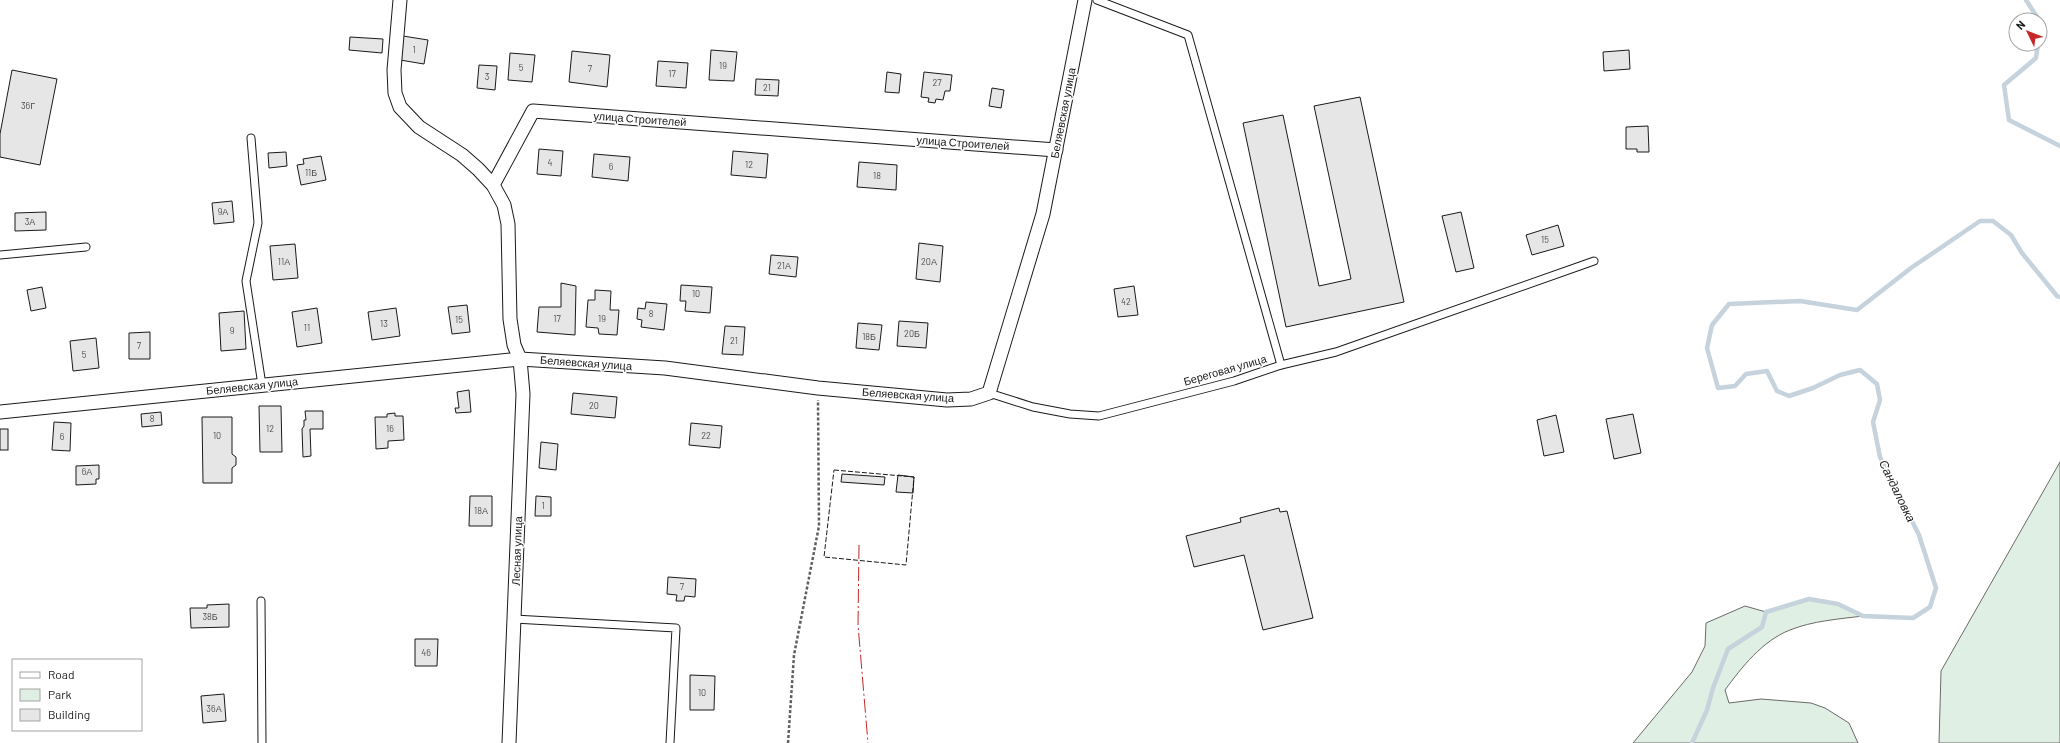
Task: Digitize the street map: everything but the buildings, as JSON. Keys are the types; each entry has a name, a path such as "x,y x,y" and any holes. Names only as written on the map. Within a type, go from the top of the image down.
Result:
{"street":[{"name":"Беляевская улица","path":"0,412 520,359 665,368 818,388 947,400 971,398 989,393 1043,214 1085,0"},
{"path":"400,2 394,70 395,92 400,107 419,127 462,154 493,184"},
{"name":"улица Строителей","path":"493,184 532,111 1056,150"},
{"name":"Лесная улица","path":"493,184 504,205 508,224 508,286 510,319 514,345 520,359 523,394 509,743"}],"lane":[{"path":"1097,0 1188,35 1282,365"},
{"path":"251,138 258,223 246,280 262,385"},
{"path":"0,255 86,247"},
{"name":"Береговая улица","path":"989,393 1033,407 1070,414 1099,416 1234,381 1282,365 1336,352 1380,338 1411,325 1464,308 1594,261"},
{"path":"261,601 262,743"},
{"path":"514,619 676,628 670,743"}],"path":[{"path":"788,743 794,654 819,526 818,388"}],"green space":[{"path":"2060,462 2060,743 1939,743 1941,671"},
{"path":"1809,599 1838,604 1863,616 1807,624 1790,630 1770,641 1738,672 1725,690 1729,703 1761,699 1811,703 1825,708 1849,723 1858,743 1633,743 1692,672 1705,646 1706,623 1745,606 1766,612"}],"waterway":[{"name":"Сандаловка","path":"2026,0 2034,12"},
{"name":"Сандаловка","path":"2037,52 2036,58 2004,85 2009,120 2060,146"},
{"name":"Сандаловка","path":"1692,743 1707,710 1713,688 1728,649 1762,627 1766,612 1809,599 1838,604 1863,616 1913,618 1930,607 1936,588 1919,535 1880,457 1873,422 1880,400 1877,384 1860,370 1840,375 1813,388 1789,396 1777,391 1767,371 1746,374 1735,386 1718,388 1707,348 1712,325 1729,304 1800,301 1857,310 1911,268 1980,221 1993,221 2011,235 2022,253 2057,296 2060,297"}],"fence":[{"path":"834,470 914,477 906,565 824,557 834,470"}],"power":[{"path":"859,545 858,625 868,743"}]}
